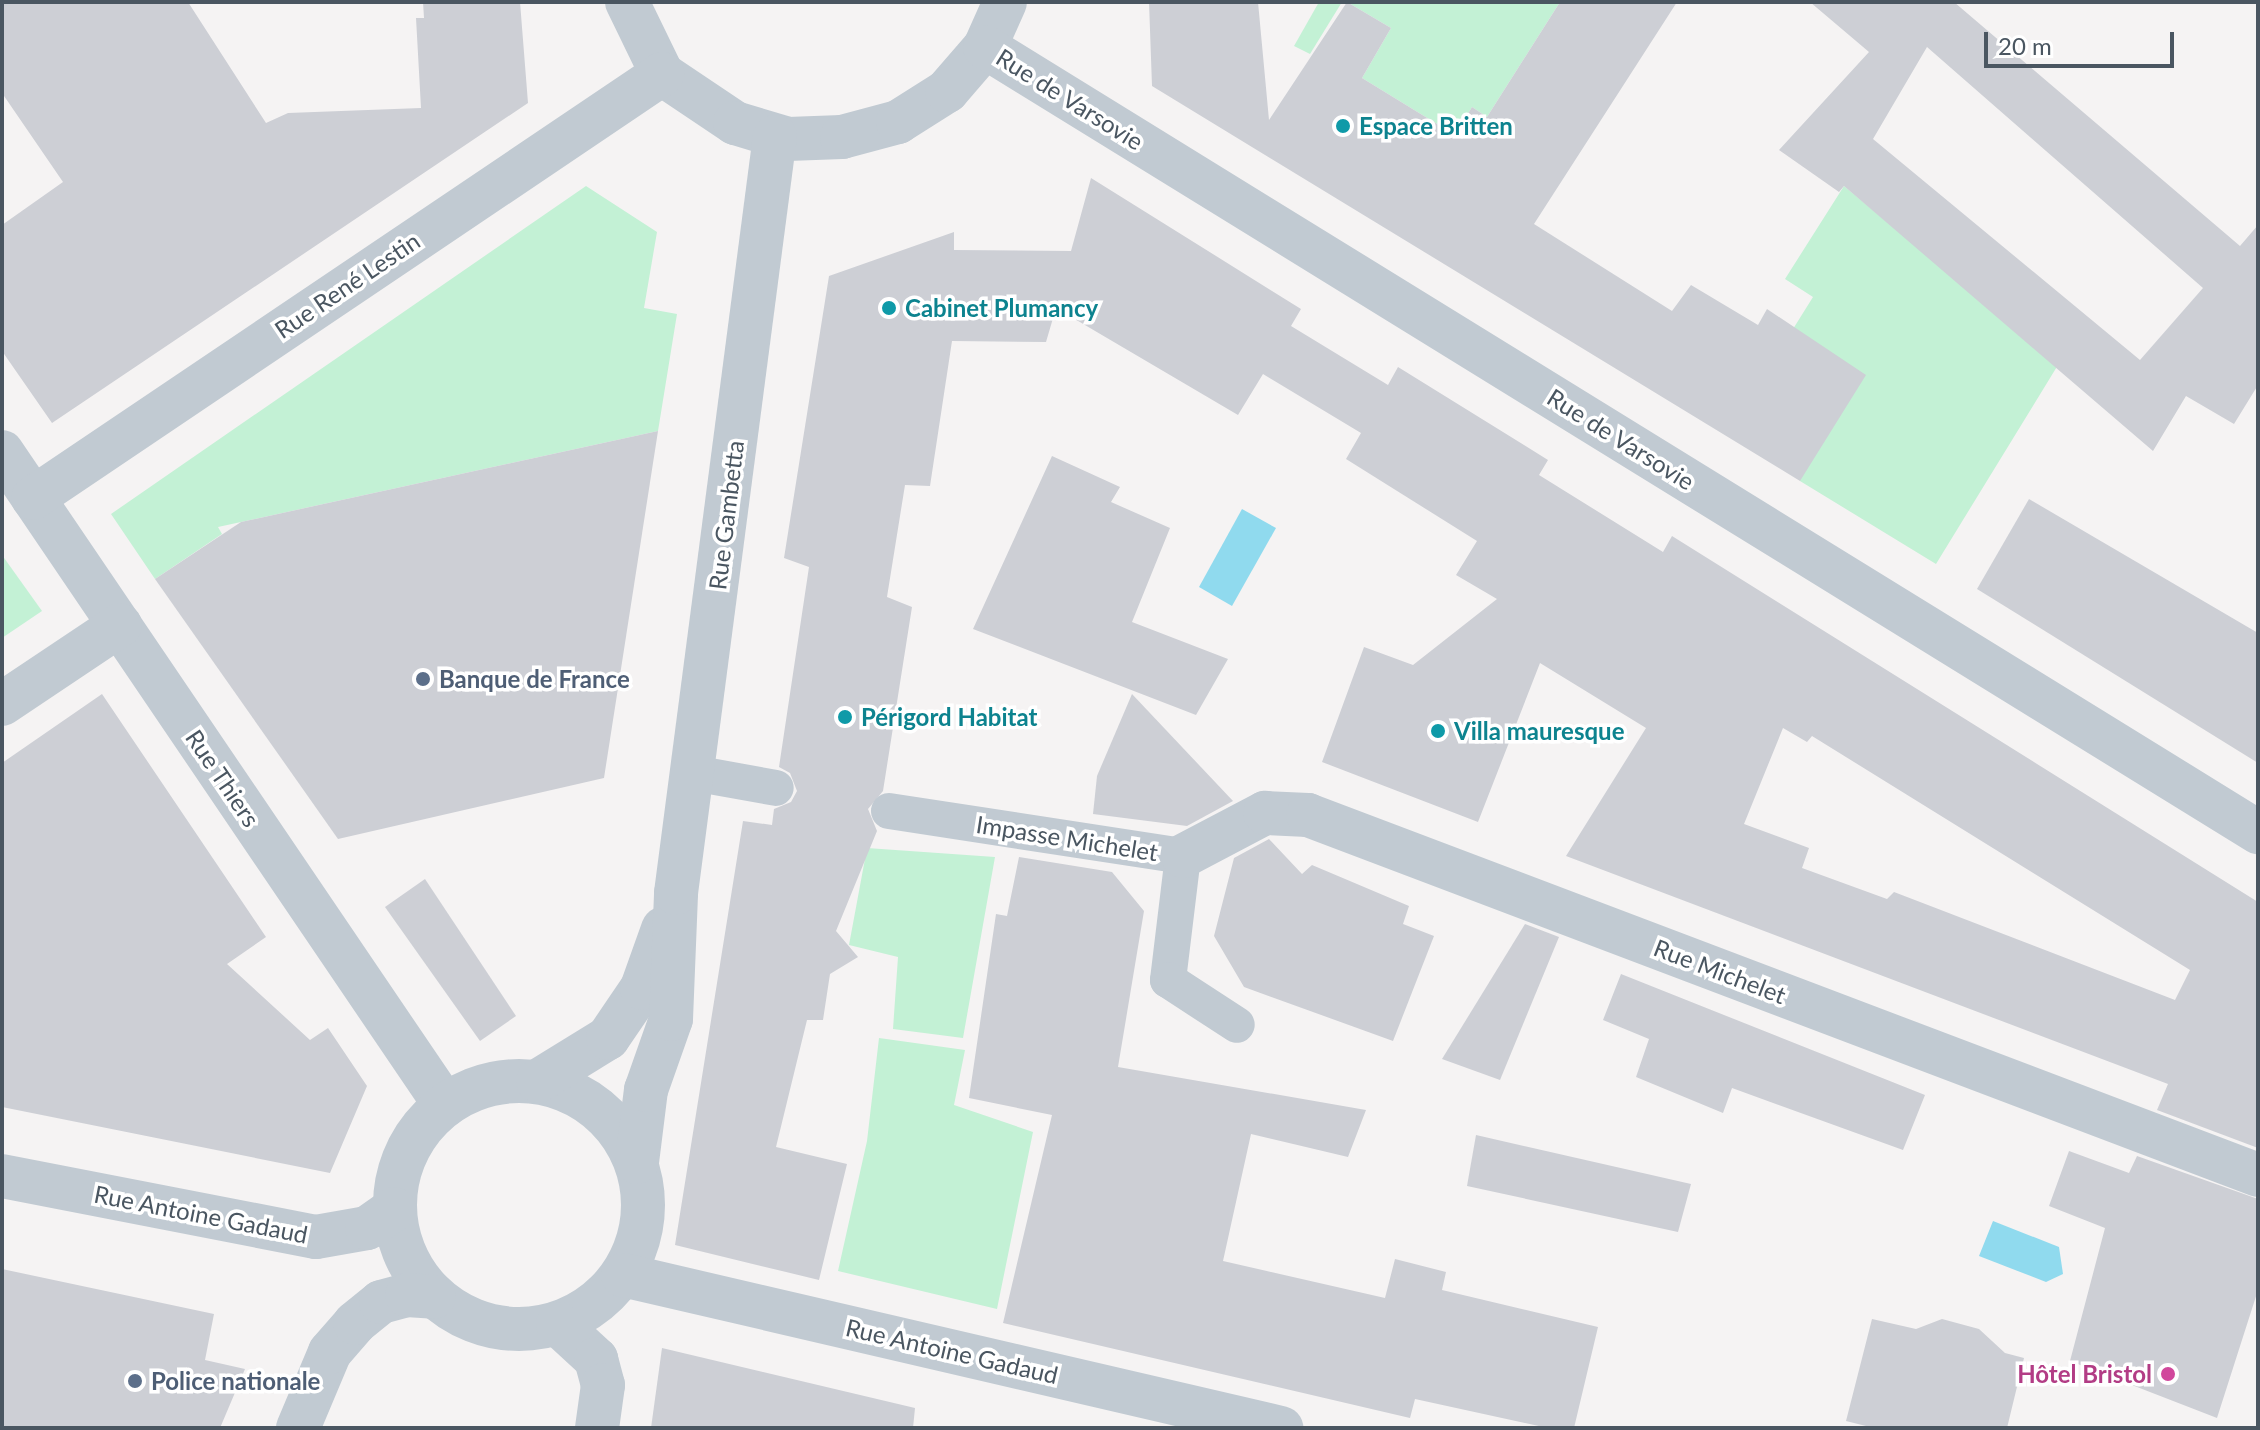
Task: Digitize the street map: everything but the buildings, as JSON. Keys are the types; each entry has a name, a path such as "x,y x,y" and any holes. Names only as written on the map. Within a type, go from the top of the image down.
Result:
{"street":[{"path":"627,2 662,74 735,123 775,136 842,137 898,122 947,91 985,47 1005,2"},
{"name":"Rue de Varsovie","path":"985,47 2258,832"},
{"name":"Rue René Lestin","path":"33,498 662,74"},
{"name":"Rue Gambetta","path":"637,1162 646,1090 671,1019 676,893 775,136"},
{"name":"Rue Thiers","path":"2,452 445,1105"},
{"path":"2,704 120,625"},
{"name":"Rue Michelet","path":"1183,856 1265,813 1308,815 2258,1175"},
{"name":"Rue Gambetta","path":"538,1081 608,1038 642,988 676,893"},
{"path":"298,1428 330,1352 355,1323 381,1302 407,1295 434,1297 493,1328 558,1324 595,1305 623,1275 639,1240 643,1201 637,1162 598,1108 538,1081 472,1088 445,1105 417,1133 399,1169 394,1209 408,1261 434,1297"},
{"name":"Rue Antoine Gadaud","path":"2,1176 316,1237 367,1228 394,1209"},
{"name":"Rue Antoine Gadaud","path":"623,1275 1281,1428"},
{"path":"558,1324 596,1359 603,1385 597,1428"}],"lane":[{"path":"693,773 776,788"},
{"name":"Impasse Michelet","path":"889,811 1183,856 1168,980 1237,1025"}],"green space":[{"path":"1319,2 1342,2 1310,54 1294,46"},
{"path":"1347,2 1560,2 1487,117 1472,107 1455,135 1362,78 1391,28"},
{"path":"586,186 657,232 644,308 677,314 658,431 218,527 222,534 155,579 111,514"},
{"path":"1844,186 2058,365 1936,564 1800,481 1793,329 1813,297 1785,279"},
{"path":"2,555 42,611 2,638"},
{"path":"867,848 995,857 963,1038 893,1029 898,957 849,945"},
{"path":"879,1038 965,1050 954,1105 1033,1132 997,1309 838,1271 867,1141"}],"water":[{"path":"1242,509 1276,528 1232,606 1199,587"},
{"path":"1993,1221 2059,1247 2063,1274 2046,1282 1979,1256"}],"place":[{"name":"Espace Britten","path":"1343,126"},
{"name":"Cabinet Plumancy","path":"889,308"},
{"name":"Banque de France","path":"423,679"},
{"name":"Périgord Habitat","path":"845,717"},
{"name":"Villa mauresque","path":"1438,731"},
{"name":"Hôtel Bristol","path":"2168,1374"},
{"name":"Police nationale","path":"135,1381"}]}
